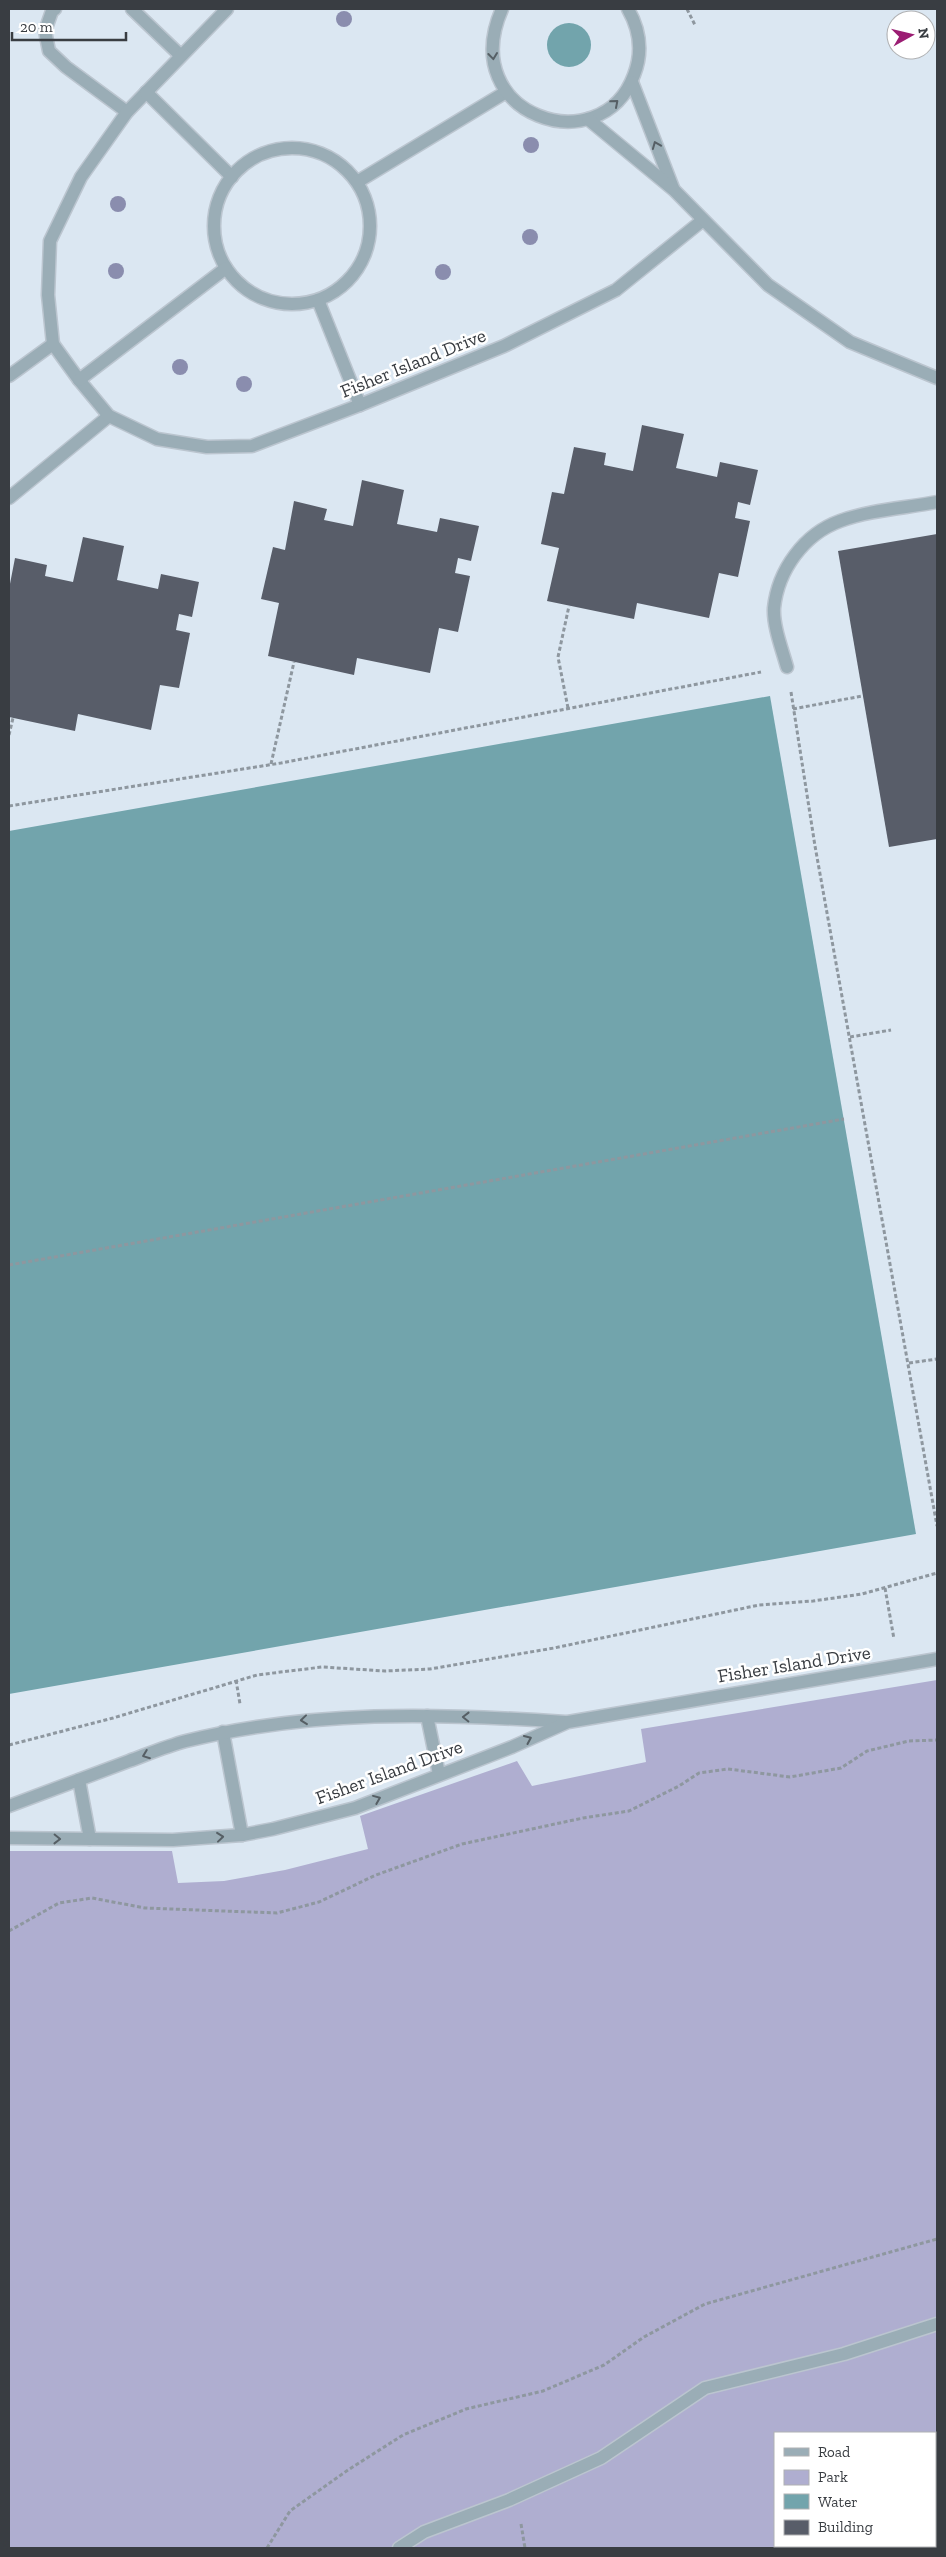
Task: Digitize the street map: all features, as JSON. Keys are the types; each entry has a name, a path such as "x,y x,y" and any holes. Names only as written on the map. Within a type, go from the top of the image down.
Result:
{"street":[{"path":"55,9 52,11 46,31 49,50 66,67 127,112"},
{"path":"132,9 180,55"},
{"path":"9,376 53,344 48,295 50,241 81,177 127,112 180,55 227,9"},
{"path":"502,9 494,27 492,50 495,72 506,92 522,108 543,118 565,122 588,119 606,110 620,98 632,82 638,63 640,43 636,23 628,9"},
{"path":"632,82 674,190"},
{"path":"146,92 232,177"},
{"path":"357,182 506,92"},
{"path":"588,119 674,190 768,285 850,342 937,378"},
{"path":"295,148 319,152 340,164 357,182 368,204 371,227 367,250 356,272 339,289 318,300 298,305 270,301 257,296 240,285 226,268 217,246 214,222 219,198 232,177 249,161 271,151 295,148"},
{"name":"Fisher Island Drive","path":"53,344 79,380 109,416 157,439 208,447 252,446 360,406 504,346 616,290 703,220"},
{"path":"79,380 226,268"},
{"path":"318,300 360,406"},
{"path":"9,498 109,416"},
{"path":"787,667 774,609 783,575 792,558 815,535 838,522 937,502"},
{"name":"Fisher Island Drive","path":"9,1806 171,1746 223,1732 326,1718 500,1717 568,1722 937,1659"},
{"path":"427,1716 439,1774"},
{"name":"Fisher Island Drive","path":"9,1838 173,1840 242,1835 355,1808 512,1747 568,1722"},
{"path":"223,1732 242,1835"},
{"path":"79,1780 90,1839"},
{"path":"399,2548 424,2532 509,2500 601,2458 705,2388 844,2354 937,2324"}],"path":[{"path":"687,9 695,25"},
{"path":"568,708 558,657 569,606"},
{"path":"271,764 294,662"},
{"path":"9,806 271,764 787,667 850,1037 937,1526"},
{"path":"793,709 862,696"},
{"path":"9,735 13,718"},
{"path":"850,1037 891,1030"},
{"path":"9,1265 844,1119"},
{"path":"909,1363 937,1358"},
{"path":"9,1745 113,1718 257,1674 322,1666 392,1671 430,1669 554,1648 759,1605 836,1598 885,1588 937,1573"},
{"path":"885,1588 895,1646"},
{"path":"9,1931 59,1903 92,1898 145,1908 277,1913 319,1902 376,1875 462,1844 583,1818 629,1811 679,1786 699,1773 728,1769 790,1777 841,1768 868,1751 910,1741 937,1740"},
{"path":"267,2548 290,2511 348,2470 403,2435 466,2409 543,2391 604,2365 644,2336 705,2304 937,2239"}],"green space":[{"path":"937,1680 937,2548 9,2548 9,1851 172,1851 178,1883 224,1881 285,1870 368,1849 360,1816 517,1761 532,1786 646,1762 641,1729"}],"water":[{"path":"565,23 573,23 585,29 591,45 585,61 573,67 565,67 553,61 547,49 547,41 553,29"},
{"path":"770,696 916,1534 9,1694 9,831"}],"building":[{"path":"642,425 684,434 676,468 717,477 720,462 758,470 750,505 738,502 735,518 750,521 738,577 719,573 709,618 637,603 634,619 547,601 559,548 541,544 552,492 564,494 574,447 606,453 604,465 633,471"},
{"path":"362,480 404,490 397,524 437,532 440,518 479,526 471,561 458,558 455,573 470,576 458,632 439,628 430,673 357,658 354,675 268,656 279,603 261,599 273,547 285,550 294,501 327,509 324,520 353,526"},
{"path":"937,534 937,839 889,847 838,551"},
{"path":"83,537 124,546 117,580 158,589 161,574 199,582 192,617 179,614 176,630 190,633 179,688 160,685 151,730 78,714 75,731 9,717 9,589 15,558 47,565 45,576 73,582"}]}
